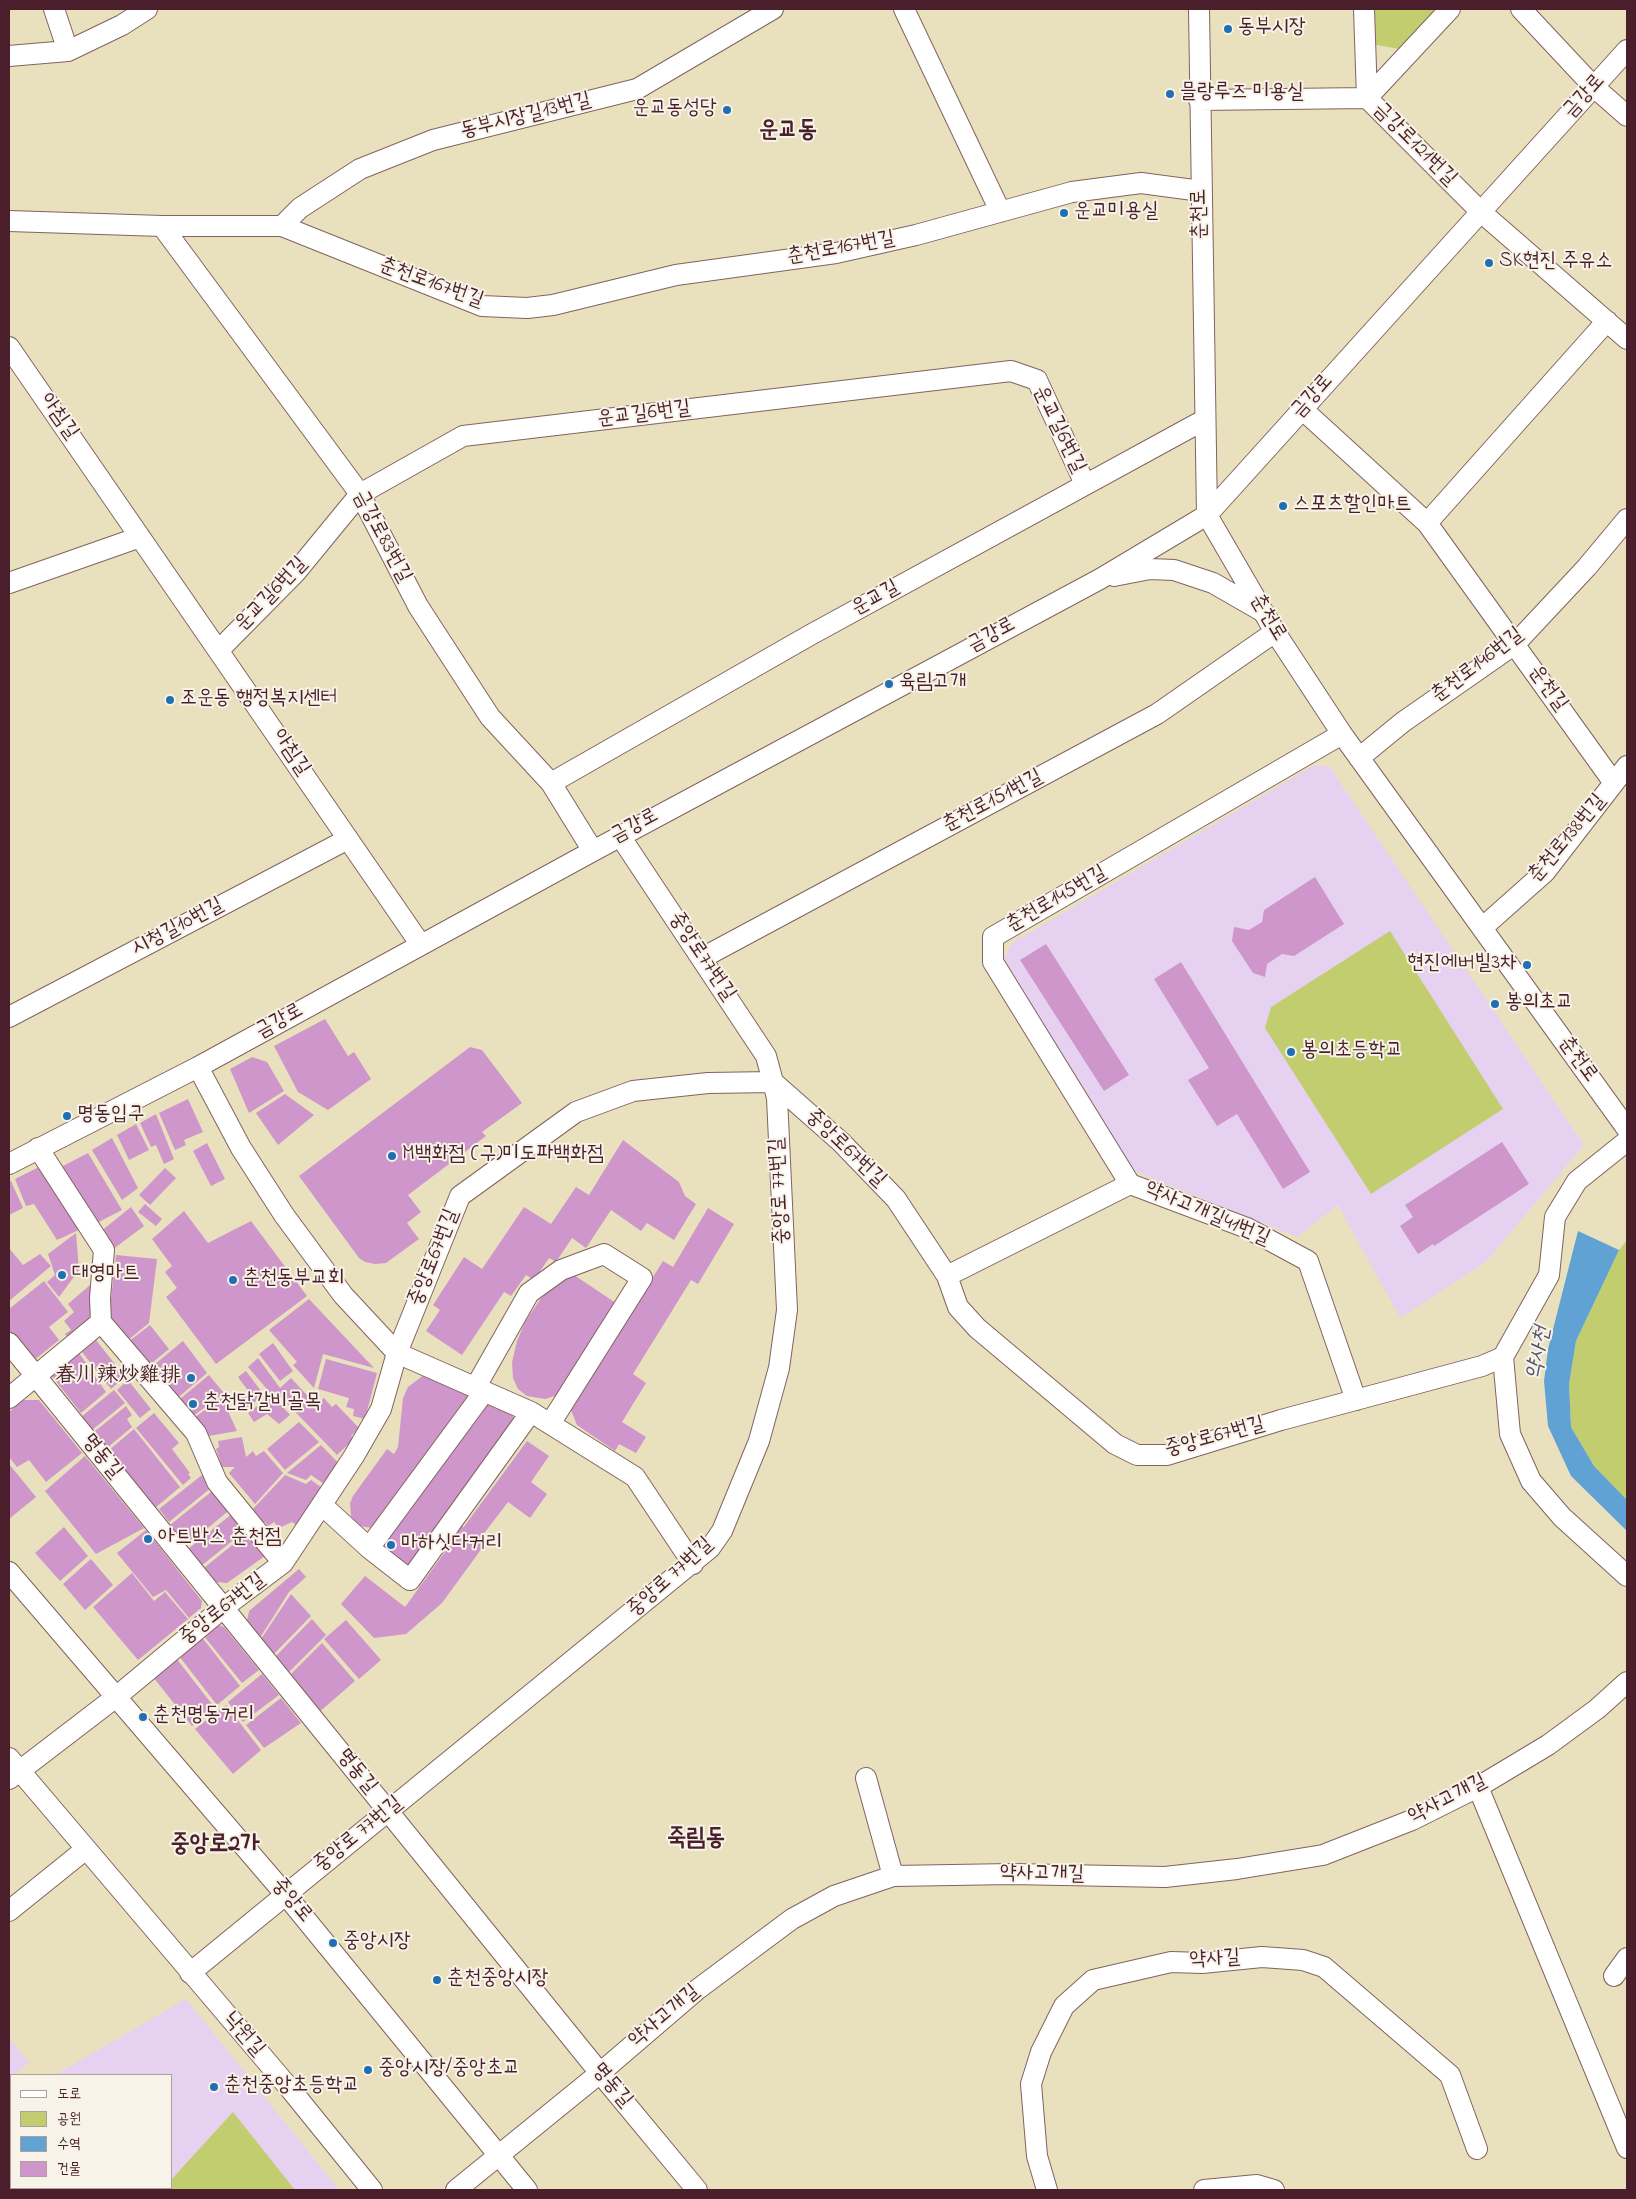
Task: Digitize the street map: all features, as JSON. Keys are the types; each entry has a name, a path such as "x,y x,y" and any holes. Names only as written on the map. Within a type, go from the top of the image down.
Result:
{"street":[{"path":"54,9 68,51"},
{"path":"9,56 68,51 122,25 147,9"},
{"name":"동부시장길13번길","path":"282,226 300,208 360,169 432,140 637,89 773,9"},
{"path":"904,9 1000,211"},
{"name":"춘천로","path":"1199,9 1200,191 1207,515 1275,632 1342,734 1627,1129"},
{"name":"금강로121번길","path":"1364,9 1367,98 1481,212"},
{"path":"1199,100 1367,98 1450,9"},
{"path":"1521,9 1594,87 1627,116"},
{"name":"금강로","path":"9,1164 198,1067 592,850 1100,579 1207,515 1627,50"},
{"name":"춘천로167번길","path":"9,221 162,226 282,226 482,306 527,308 553,304 676,275 836,252 916,235 1072,192 1141,183 1200,191"},
{"path":"1481,212 1627,339"},
{"name":"금강로83번길","path":"162,226 360,494 418,606 490,718 551,783 592,850"},
{"path":"1427,523 1608,321"},
{"name":"아침길","path":"9,347 421,945"},
{"name":"운교길6번길","path":"219,650 296,572 360,494 462,436 1011,370 1036,380 1085,484"},
{"name":"운천길","path":"1302,410 1427,523 1614,783"},
{"name":"운교길","path":"551,783 812,634 1204,420"},
{"name":"춘천로146번길","path":"1359,758 1403,722 1515,644 1587,567 1627,519"},
{"path":"9,584 140,537"},
{"path":"1100,579 1150,569 1174,570 1213,583 1263,612"},
{"name":"춘천로151번길","path":"702,958 1157,714 1275,632"},
{"name":"춘천로145번길","path":"1130,1184 993,962 993,937 1342,734"},
{"name":"춘천로138번길","path":"1482,928 1545,872 1627,766"},
{"name":"중앙로77번길","path":"620,836 766,1056 773,1082"},
{"name":"시청길10번길","path":"9,1017 348,839"},
{"path":"198,1067 241,1148 284,1215 343,1295 397,1353 531,1412 635,1477 693,1564"},
{"name":"중앙로67번길","path":"13,1770 116,1697 223,1608 283,1563 322,1505 381,1409 397,1353 460,1196 576,1112 633,1091 708,1083 773,1082 841,1142 896,1199 946,1276 958,1307 977,1328 1115,1444 1137,1455 1167,1454 1482,1366 1503,1357"},
{"name":"중앙로 77번길","path":"285,1894 693,1564 710,1548 722,1531 759,1441 779,1368 787,1310 777,1098 773,1082"},
{"path":"1627,1141 1578,1181 1555,1217 1549,1275 1503,1357 1510,1434 1531,1481 1562,1517 1627,1576"},
{"path":"38,1148 104,1250 100,1298 101,1322 196,1433 216,1482 283,1563"},
{"name":"약사고개길41번길","path":"946,1276 1130,1184 1247,1228 1308,1262 1356,1400"},
{"path":"369,1548 480,1390 529,1294 560,1270 604,1254 642,1278 550,1424"},
{"path":"9,1398 101,1322"},
{"name":"명동길","path":"9,1343 600,2073 697,2190"},
{"path":"322,1505 369,1548 410,1580 531,1412"},
{"name":"중앙로","path":"9,1572 285,1894 527,2190"},
{"name":"약사고개길","path":"456,2190 600,2073 698,1989 792,1919 834,1896 893,1876 1012,1874 1165,1878 1323,1855 1412,1820 1478,1787 1548,1745 1597,1709 1627,1682"},
{"name":"낙원길","path":"13,1770 86,1848 291,2090 369,2189"},
{"path":"866,1778 893,1876"},
{"path":"1478,1787 1627,2148"},
{"path":"10,1909 86,1848"},
{"path":"190,1973 285,1894"},
{"name":"약사길","path":"1047,2190 1037,2156 1031,2084 1041,2052 1064,2006 1093,1980 1171,1962 1202,1963 1262,1957 1303,1960 1324,1966 1450,2075 1477,2149"},
{"path":"1614,1976 1627,1958"},
{"path":"1204,2190 1257,2184 1274,2190"}],"shaded area":[{"name":"봉의초등학교","path":"1313,766 1329,766 1584,1145 1486,1262 1400,1318 1338,1205 1297,1237 1134,1171 1003,960 1012,943"},
{"name":"춘천중앙초등학교","path":"186,1999 339,2190 9,2190 10,2100 10,2189 172,2189 172,2074 57,2074"},
{"path":"9,2037 29,2063 15,2074 10,2074 9,2079"}],"green space":[{"path":"1373,9 1437,9 1399,49 1372,44"},
{"path":"1390,931 1503,1109 1371,1194 1265,1028 1271,1007"},
{"path":"1627,1240 1627,1500 1594,1466 1571,1427 1569,1384 1576,1341 1619,1250"},
{"path":"233,2112 295,2190 161,2190 172,2189 172,2179"}],"water":[{"path":"1578,1231 1619,1250 1576,1341 1569,1384 1571,1427 1594,1466 1627,1500 1627,1531 1571,1476 1548,1426 1544,1381 1548,1349"}],"building":[{"path":"1315,877 1344,924 1294,956 1282,954 1267,964 1265,977 1253,973 1232,941 1234,927 1249,930 1262,922 1264,910"},
{"path":"1046,944 1129,1075 1104,1091 1020,960"},
{"path":"1181,962 1310,1172 1283,1189 1237,1114 1217,1126 1188,1080 1209,1068 1154,979"},
{"path":"325,1019 348,1056 354,1052 371,1079 328,1110 298,1092 274,1046"},
{"name":"M백화점 (구)미도파백화점","path":"470,1047 482,1050 522,1103 482,1132 486,1136 408,1195 421,1212 407,1223 419,1239 386,1263 375,1264 365,1262 359,1258 299,1176"},
{"path":"252,1057 267,1062 284,1091 249,1113 230,1069"},
{"path":"285,1094 314,1115 278,1145 256,1113"},
{"path":"188,1099 203,1132 184,1140 186,1145 175,1150 159,1113"},
{"path":"156,1114 174,1159 164,1164 156,1145 151,1147 140,1123"},
{"path":"136,1124 149,1150 129,1160 117,1135"},
{"path":"112,1138 138,1188 122,1200 92,1150"},
{"path":"623,1140 679,1182 685,1196 696,1204 674,1240 647,1223 641,1231 611,1210 586,1248 572,1238 556,1262 549,1258 534,1280 526,1275 511,1296 504,1292 462,1355 426,1331 440,1310 433,1305 464,1257 482,1269 524,1207 551,1224 576,1187 589,1195"},
{"path":"1502,1142 1529,1184 1434,1246 1433,1244 1418,1254 1400,1226 1413,1217 1405,1205"},
{"path":"207,1143 225,1179 211,1186 193,1151"},
{"path":"88,1153 122,1210 91,1226 61,1167"},
{"path":"43,1165 81,1229 57,1240 34,1204 26,1206 15,1179"},
{"path":"165,1168 176,1178 150,1205 139,1195"},
{"path":"11,1181 23,1208 9,1215 9,1182"},
{"path":"145,1204 162,1219 156,1226 138,1212"},
{"path":"131,1207 144,1226 112,1250 100,1232"},
{"path":"708,1208 734,1224 698,1284 691,1280 633,1374 646,1383 622,1422 646,1437 636,1453 619,1444 615,1451 577,1425 570,1408 663,1261 673,1267"},
{"name":"춘천동부교회","path":"184,1211 208,1243 251,1221 307,1296 216,1364 166,1297 177,1288 165,1272 172,1266 152,1239"},
{"path":"76,1233 79,1270 59,1297 47,1282 55,1275 48,1254"},
{"path":"9,1248 23,1265 40,1254 51,1266 9,1301"},
{"path":"116,1255 157,1259 149,1323 127,1341 109,1317"},
{"path":"574,1275 616,1303 558,1395 545,1399 527,1396 518,1389 513,1378 512,1362 517,1341 525,1322 541,1298 557,1284"},
{"path":"44,1281 68,1312 49,1327 59,1340 33,1361 9,1330 9,1309"},
{"path":"90,1285 93,1305 88,1328 71,1342 65,1334 71,1330 64,1321 74,1312 68,1304"},
{"path":"309,1299 374,1368 323,1354 314,1388 293,1365 297,1362 269,1330"},
{"path":"150,1325 169,1349 147,1367 128,1342"},
{"path":"96,1340 125,1377 111,1389 82,1352"},
{"path":"183,1341 207,1373 174,1401 149,1369"},
{"path":"273,1343 293,1371 280,1381 259,1354"},
{"path":"79,1353 106,1392 81,1413 51,1375"},
{"path":"258,1358 280,1388 291,1378 316,1405 324,1398 332,1407 336,1404 359,1428 351,1436 354,1439 337,1455 276,1392 272,1395 248,1367"},
{"path":"326,1359 377,1373 365,1419 353,1416 354,1409 346,1407 349,1398 318,1389"},
{"path":"246,1371 264,1395 247,1408 241,1398 249,1392 238,1377"},
{"path":"425,1374 471,1392 415,1472 489,1402 513,1416 514,1426 461,1501 463,1528 527,1441 549,1456 531,1482 547,1494 530,1518 508,1502 482,1536 488,1540 442,1603 406,1634 374,1638 341,1604 365,1576 405,1607 458,1534 456,1508 410,1573 377,1548 372,1528 359,1526 351,1516 350,1503 353,1496 387,1449 394,1454 398,1447 403,1398 408,1387"},
{"path":"209,1375 224,1393 189,1419 175,1403"},
{"path":"128,1380 151,1409 140,1418 117,1390"},
{"path":"114,1390 125,1403 92,1430 81,1417"},
{"path":"272,1395 290,1415 279,1424 267,1414 254,1422 248,1413"},
{"path":"222,1398 237,1431 203,1437 191,1420"},
{"path":"23,1400 39,1400 82,1453 46,1482 29,1460 17,1467 9,1457 9,1412"},
{"path":"126,1406 132,1415 127,1419 132,1427 107,1448 94,1432"},
{"path":"154,1413 179,1443 172,1449 190,1473 188,1474 191,1478 183,1485 136,1428"},
{"path":"299,1422 319,1442 285,1470 267,1449"},
{"path":"134,1429 180,1487 155,1508 109,1450"},
{"path":"242,1437 246,1457 253,1451 256,1456 264,1451 283,1473 255,1504 229,1473 235,1467 222,1467 216,1449 219,1447 218,1441"},
{"path":"321,1445 344,1469 330,1488 311,1475 306,1480 287,1473"},
{"path":"85,1456 144,1528 96,1554 45,1491"},
{"path":"9,1464 36,1497 9,1519"},
{"path":"202,1475 212,1487 169,1522 159,1509"},
{"path":"285,1475 306,1484 311,1480 327,1491 300,1528 292,1522 279,1528 274,1522 268,1526 265,1522 260,1526 249,1513"},
{"path":"216,1488 232,1508 186,1546 170,1525"},
{"path":"233,1513 246,1530 201,1566 188,1549"},
{"path":"64,1527 88,1556 60,1581 35,1553"},
{"path":"146,1530 202,1601 201,1608 189,1618 166,1590 153,1597 117,1553"},
{"path":"247,1533 265,1556 227,1583 215,1582 204,1568"},
{"path":"91,1559 113,1585 85,1610 63,1584"},
{"path":"299,1569 306,1577 289,1592 258,1641 246,1626 249,1611"},
{"path":"132,1573 154,1601 165,1592 188,1619 138,1660 93,1607"},
{"path":"291,1594 311,1616 271,1657 259,1642"},
{"path":"312,1619 326,1635 286,1675 273,1659"},
{"path":"346,1620 381,1660 359,1679 324,1639"},
{"path":"216,1624 224,1627 259,1670 242,1683 203,1635"},
{"path":"201,1636 240,1686 217,1705 179,1656"},
{"path":"322,1643 355,1681 317,1714 288,1677"},
{"path":"176,1658 215,1708 192,1726 153,1677"},
{"path":"262,1674 279,1695 243,1722 228,1702"},
{"path":"281,1698 301,1723 264,1748 246,1725"},
{"path":"226,1705 261,1750 233,1774 195,1729"}],"place":[{"name":"동부시장","path":"1228,29"},
{"name":"믈랑루즈 미용실","path":"1170,94"},
{"name":"운교동성당","path":"727,110"},
{"name":"운교미용실","path":"1064,213"},
{"name":"SK현진 주유소","path":"1489,263"},
{"name":"스포츠할인마트","path":"1283,506"},
{"name":"육림고개","path":"889,684"},
{"name":"조운동 행정복지센터","path":"170,700"},
{"name":"현진에버빌3차","path":"1527,965"},
{"name":"봉의초교","path":"1495,1004"},
{"name":"봉의초등학교","path":"1291,1052"},
{"name":"명동입구","path":"67,1116"},
{"name":"M백화점 (구)미도파백화점","path":"392,1156"},
{"name":"대영마트","path":"62,1275"},
{"name":"춘천동부교회","path":"233,1280"},
{"name":"春川辣炒雞排","path":"191,1378"},
{"name":"춘천닭갈비골목","path":"193,1404"},
{"name":"아트박스 춘천점","path":"148,1539"},
{"name":"마하싯다커리","path":"391,1545"},
{"name":"춘천명동거리","path":"143,1717"},
{"name":"중앙시장","path":"333,1943"},
{"name":"춘천중앙시장","path":"437,1980"},
{"name":"중앙시장/중앙초교","path":"368,2070"},
{"name":"춘천중앙초등학교","path":"214,2087"}],"district":[{"name":"운교동","path":"788,132"},
{"name":"죽림동","path":"696,1840"},
{"name":"중앙로2가","path":"215,1846"}],"water label":[{"name":"약사천","path":"1540,1353"}]}
